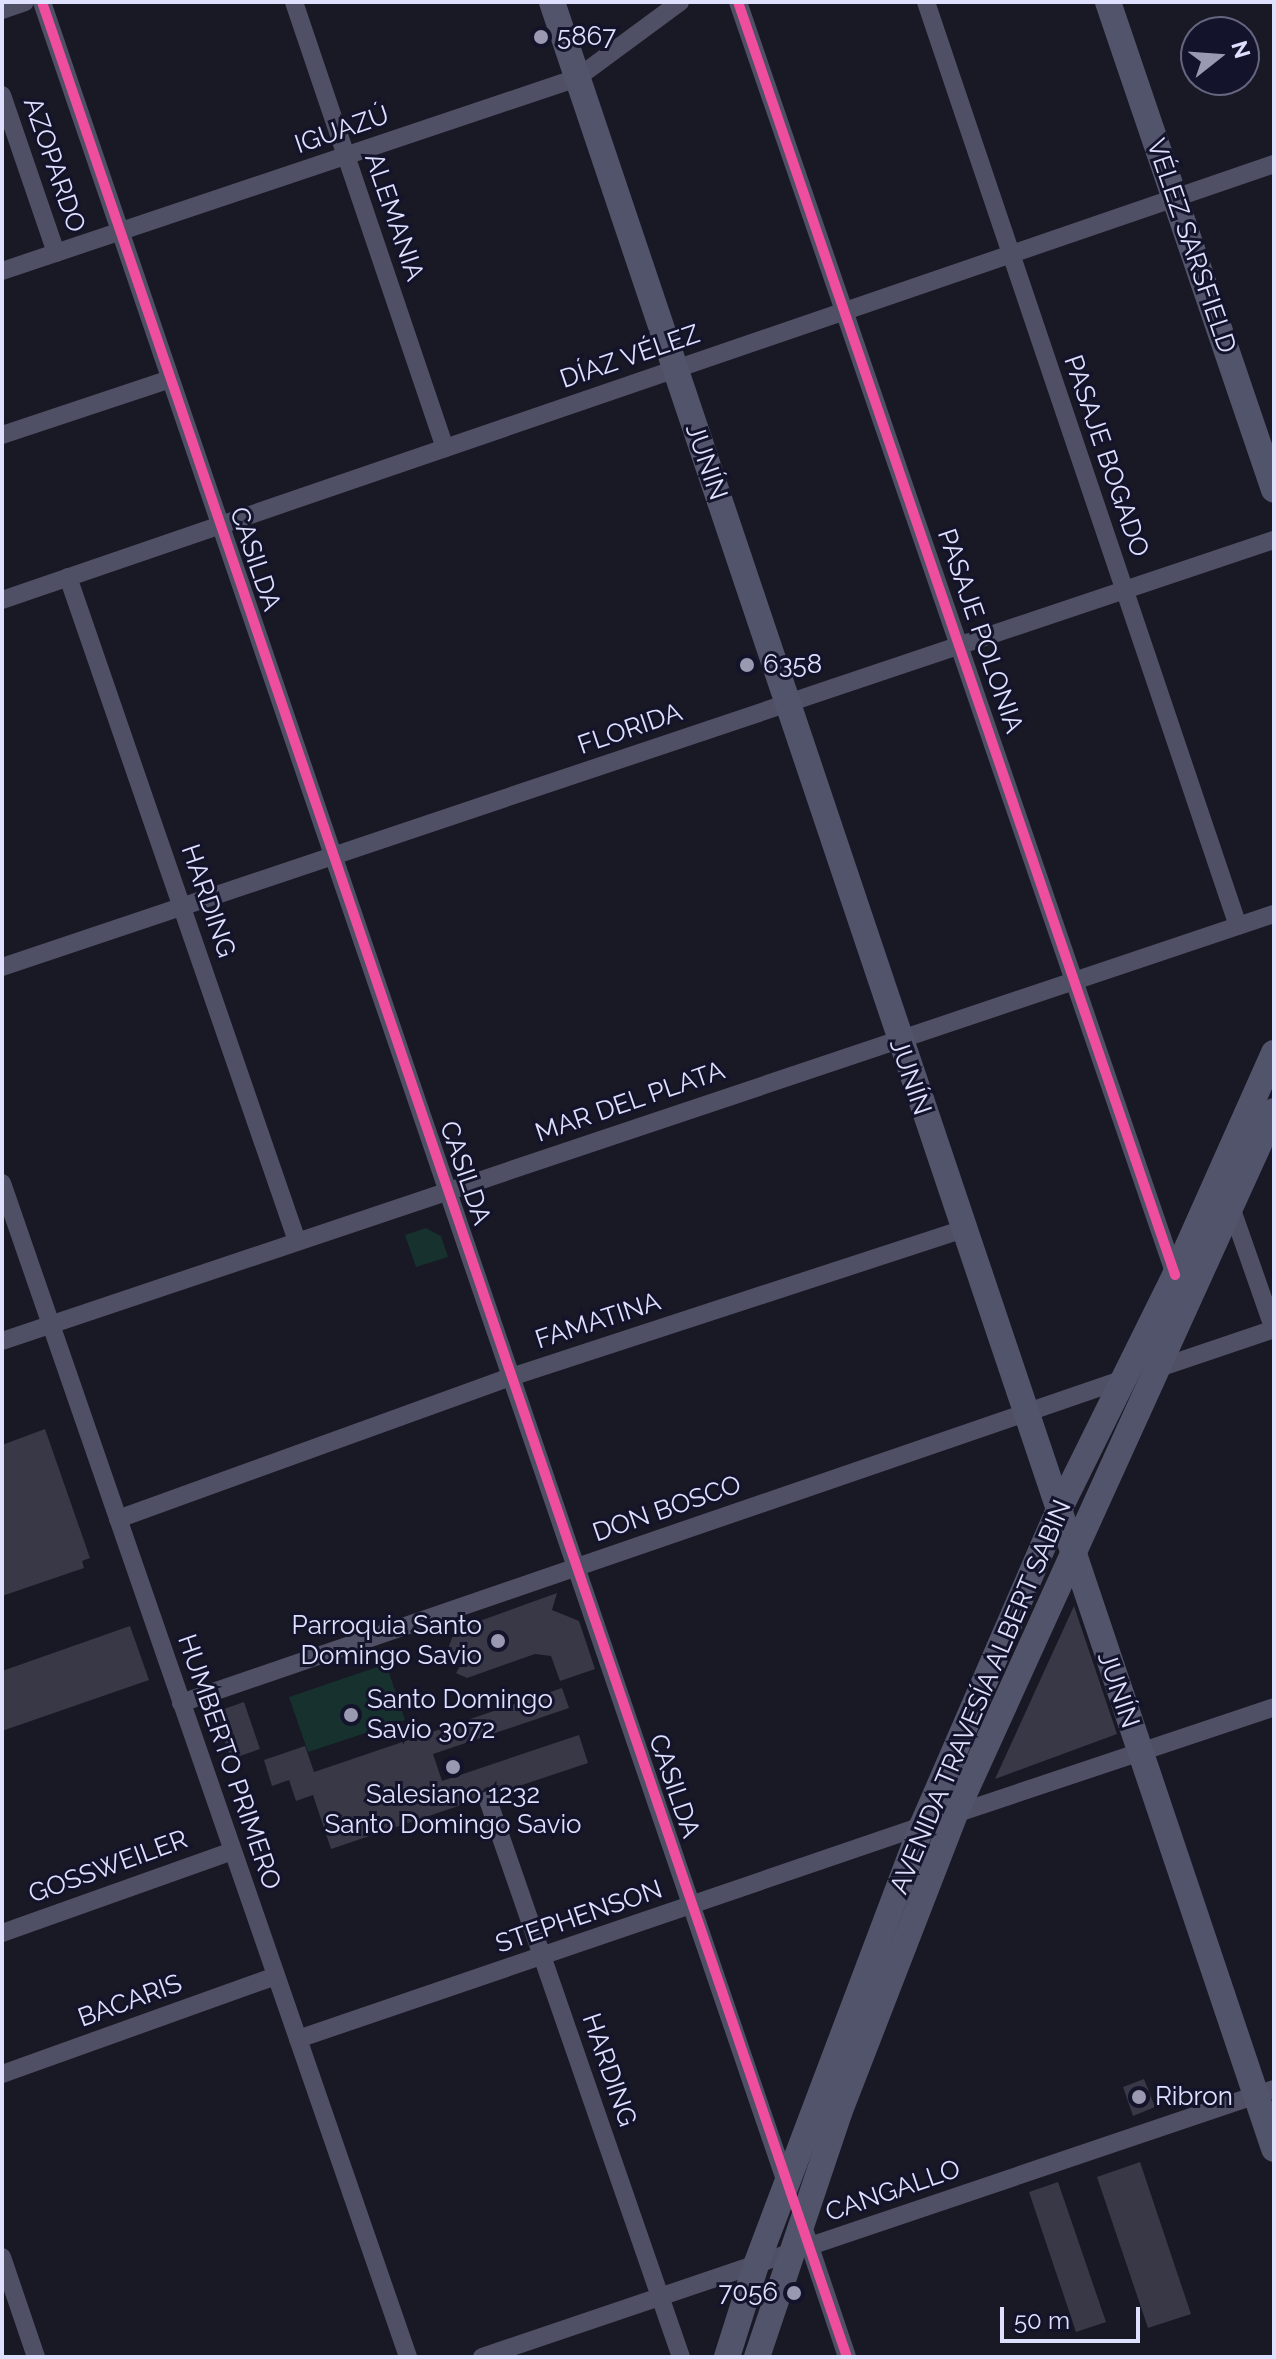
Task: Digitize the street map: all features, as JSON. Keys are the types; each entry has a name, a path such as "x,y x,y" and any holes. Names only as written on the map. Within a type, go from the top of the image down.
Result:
{"main road":[{"name":"JUNÍN","path":"552,2 1139,1753 1265,2092 1274,2149"},
{"name":"VÉLEZ SARSFIELD","path":"1108,2 1274,490"},
{"name":"AVENIDA TRAVESÍA ALBERT SABIN","path":"727,2357 756,2265 922,1826 1058,1512 1175,1275 1274,1053"},
{"name":"AVENIDA TRAVESÍA ALBERT SABIN","path":"757,2357 799,2250 802,2222 955,1814 1274,1111"}],"street":[{"path":"2,10 25,2"},
{"name":"CASILDA","path":"42,2 691,1906 802,2222"},
{"name":"ALEMANIA","path":"294,2 445,448"},
{"name":"IGUAZÚ","path":"2,271 577,78 680,2"},
{"name":"PASAJE POLONIA","path":"738,2 843,312 963,645 1175,1275"},
{"name":"PASAJE BOGADO","path":"926,2 1238,926"},
{"name":"AZOPARDO","path":"2,95 56,253"},
{"name":"DÍAZ VÉLEZ","path":"2,600 1274,164"},
{"path":"2,435 170,379"},
{"name":"FLORIDA","path":"2,967 1274,540"},
{"name":"HARDING","path":"68,577 297,1241"},
{"name":"MAR DEL PLATA","path":"2,1341 1274,914"},
{"name":"HUMBERTO PRIMERO","path":"2,1183 408,2357"},
{"path":"1159,1368 1274,1330 1231,1207"},
{"name":"FAMATINA","path":"118,1519 511,1377 962,1230"},
{"name":"DON BOSCO","path":"181,1703 1124,1379"},
{"path":"955,1814 1274,1707"},
{"name":"HARDING","path":"488,1800 681,2357"},
{"name":"STEPHENSON","path":"298,2039 922,1826"},
{"name":"GOSSWEILER","path":"2,1933 232,1851"},
{"name":"BACARIS","path":"2,2074 276,1976"},
{"name":"CANGALLO","path":"482,2357 1265,2092"},
{"path":"799,2250 847,2357"},
{"path":"2,2257 36,2357"}],"green space":[{"path":"426,1228 441,1236 448,1257 416,1267 405,1235"},
{"path":"386,1664 405,1720 308,1752 289,1697"}],"building":[{"path":"45,1429 90,1558 82,1561 84,1568 2,1596 2,1445"},
{"name":"Parroquia Santo Domingo Savio","path":"557,1593 552,1610 579,1621 595,1669 560,1681 551,1656 535,1654 467,1678 456,1673 465,1658 448,1649 455,1630"},
{"path":"1074,1606 1117,1734 995,1779"},
{"path":"130,1626 149,1680 2,1731 2,1671"},
{"path":"562,1688 569,1708 433,1754 442,1781 579,1735 588,1763 498,1793 485,1788 476,1800 331,1849 313,1795 296,1801 289,1780 272,1786 264,1760 305,1746 314,1772"},
{"path":"244,1702 260,1749 231,1759 218,1722 224,1709"},
{"name":"Ribron","path":"1144,2079 1155,2107 1133,2116 1123,2087"},
{"path":"1140,2162 1191,2314 1148,2328 1097,2177"},
{"path":"1058,2182 1106,2322 1076,2332 1029,2192"}],"cycle path":[{"path":"42,2 847,2357"},
{"path":"738,2 1175,1275"}],"place":[{"name":"5867","path":"541,37"},
{"name":"6358","path":"747,665"},
{"name":"Parroquia Santo Domingo Savio","path":"498,1641"},
{"name":"Santo Domingo Savio 3072","path":"351,1715"},
{"name":"Salesiano 1232 Santo Domingo Savio","path":"453,1767"},
{"name":"Ribron","path":"1139,2097"},
{"name":"7056","path":"794,2293"}]}
